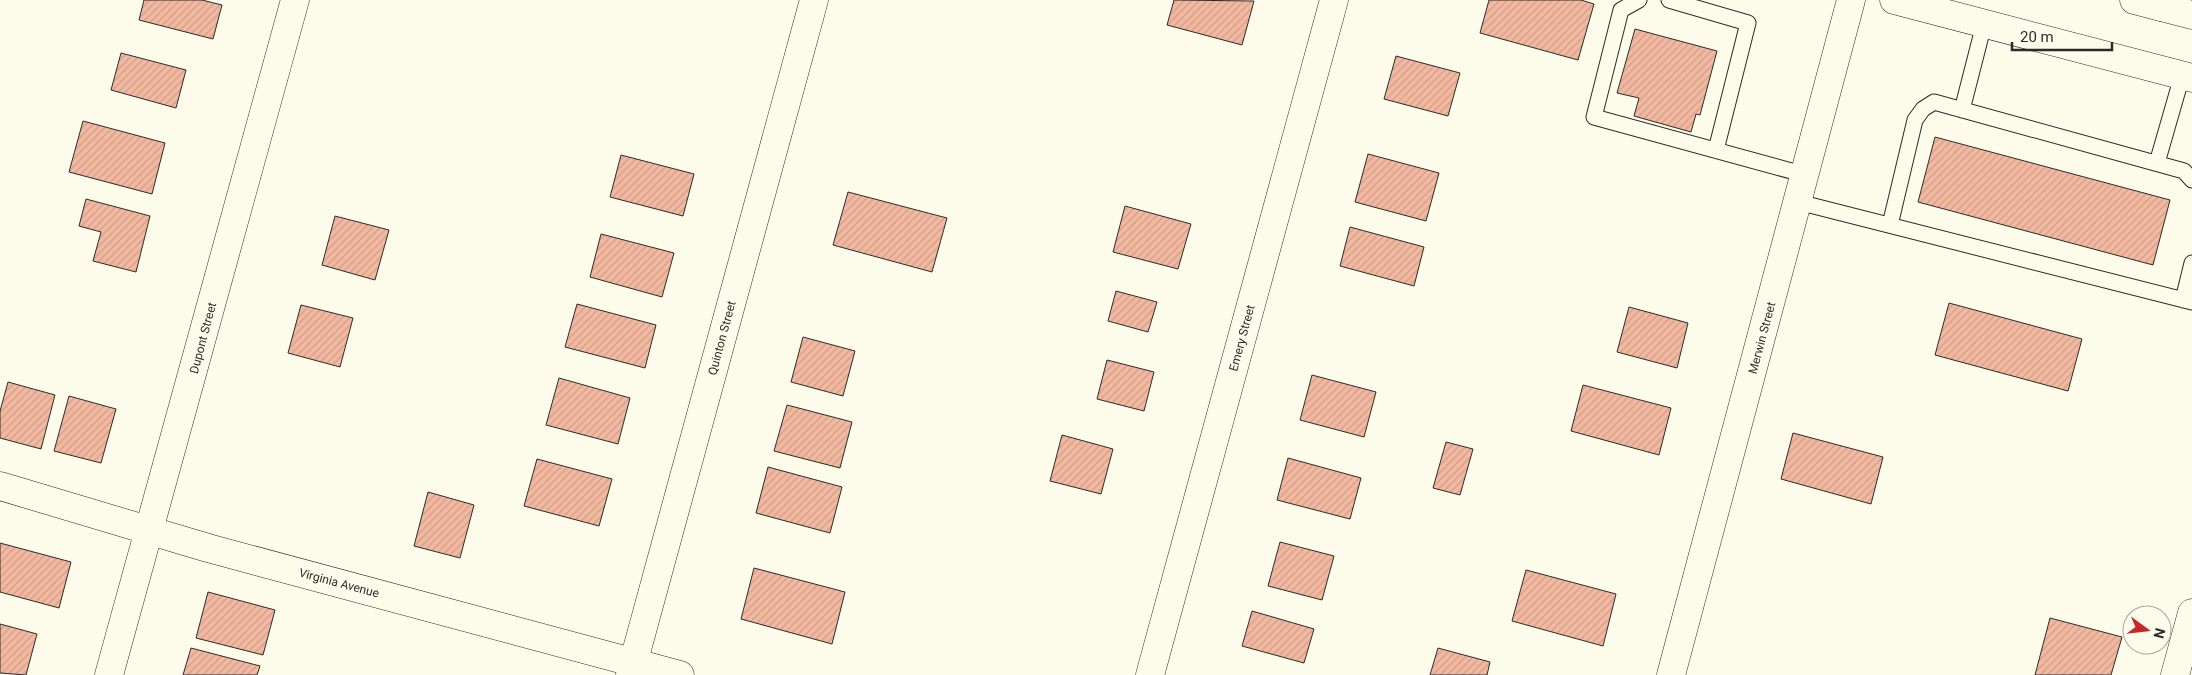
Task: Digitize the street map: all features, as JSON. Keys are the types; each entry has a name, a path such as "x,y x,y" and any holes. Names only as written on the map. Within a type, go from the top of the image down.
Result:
{"street":[{"name":"Dupont Street","path":"109,675 295,0"},
{"name":"Quinton Street","path":"632,669 814,0"},
{"name":"Emery Street","path":"1150,675 1334,0"},
{"name":"Merwin Street","path":"1671,675 1852,0"},
{"path":"1894,0 2187,77"},
{"path":"2134,0 2168,4 2192,15"},
{"name":"Virginia Avenue","path":"0,486 208,548 632,669 680,675"},
{"path":"2175,675 2192,613"}],"lane":[{"path":"1639,0 1620,10 1594,117 1806,175"},
{"path":"1669,0 1748,23 1716,150"},
{"path":"1962,110 1984,24"},
{"path":"2157,163 2187,77"},
{"path":"1890,225 1915,120 1922,109 1934,102 2184,171 2192,180"},
{"path":"1798,202 2188,301 2192,263"}],"building":[{"path":"144,0 202,0 222,5 213,39 139,20"},
{"path":"1174,0 1254,1 1242,45 1167,25"},
{"path":"1489,0 1581,0 1594,4 1578,60 1480,33"},
{"path":"1635,29 1717,51 1700,115 1696,114 1691,132 1634,116 1639,98 1617,93"},
{"path":"121,53 186,70 176,108 111,90"},
{"path":"1396,56 1460,73 1448,116 1384,99"},
{"path":"83,121 165,143 152,194 69,172"},
{"path":"1935,137 2170,200 2153,265 1918,202"},
{"path":"1368,154 1439,173 1426,221 1355,202"},
{"path":"621,155 694,174 683,216 610,197"},
{"path":"848,192 947,218 932,272 833,245"},
{"path":"86,199 150,216 136,272 93,261 101,232 79,226"},
{"path":"1125,206 1191,224 1178,269 1113,252"},
{"path":"335,216 389,230 375,280 322,265"},
{"path":"1350,227 1424,247 1414,286 1340,266"},
{"path":"601,234 674,253 662,297 590,277"},
{"path":"1116,291 1157,302 1148,332 1108,321"},
{"path":"1949,303 2082,339 2068,391 1935,355"},
{"path":"577,304 656,325 645,368 565,347"},
{"path":"301,305 353,318 340,367 288,353"},
{"path":"1629,307 1688,323 1677,368 1617,352"},
{"path":"803,337 855,351 843,396 791,382"},
{"path":"1107,360 1154,372 1144,411 1097,399"},
{"path":"1312,375 1376,392 1364,437 1300,420"},
{"path":"559,378 630,398 618,444 546,425"},
{"path":"8,382 55,395 41,449 0,438 0,411"},
{"path":"1583,385 1671,408 1659,455 1571,431"},
{"path":"69,396 116,409 101,463 54,451"},
{"path":"787,405 852,422 840,468 774,451"},
{"path":"1793,433 1883,457 1871,504 1781,479"},
{"path":"1062,435 1113,449 1101,494 1050,481"},
{"path":"1446,442 1473,449 1460,495 1433,488"},
{"path":"1288,458 1361,478 1350,519 1277,500"},
{"path":"537,459 612,479 599,526 524,506"},
{"path":"768,467 842,487 830,533 756,513"},
{"path":"428,492 474,505 460,558 414,546"},
{"path":"1280,542 1334,556 1322,600 1268,586"},
{"path":"0,543 71,562 59,608 0,592"},
{"path":"754,568 845,592 832,644 741,619"},
{"path":"1526,570 1616,594 1603,646 1512,621"},
{"path":"208,592 275,610 263,655 196,638"},
{"path":"1252,611 1314,629 1304,663 1242,646"},
{"path":"2050,618 2122,637 2111,675 2035,675"},
{"path":"0,624 37,634 26,675 0,673"},
{"path":"191,648 260,666 257,675 183,675"},
{"path":"1438,648 1490,662 1487,675 1430,675"}]}
